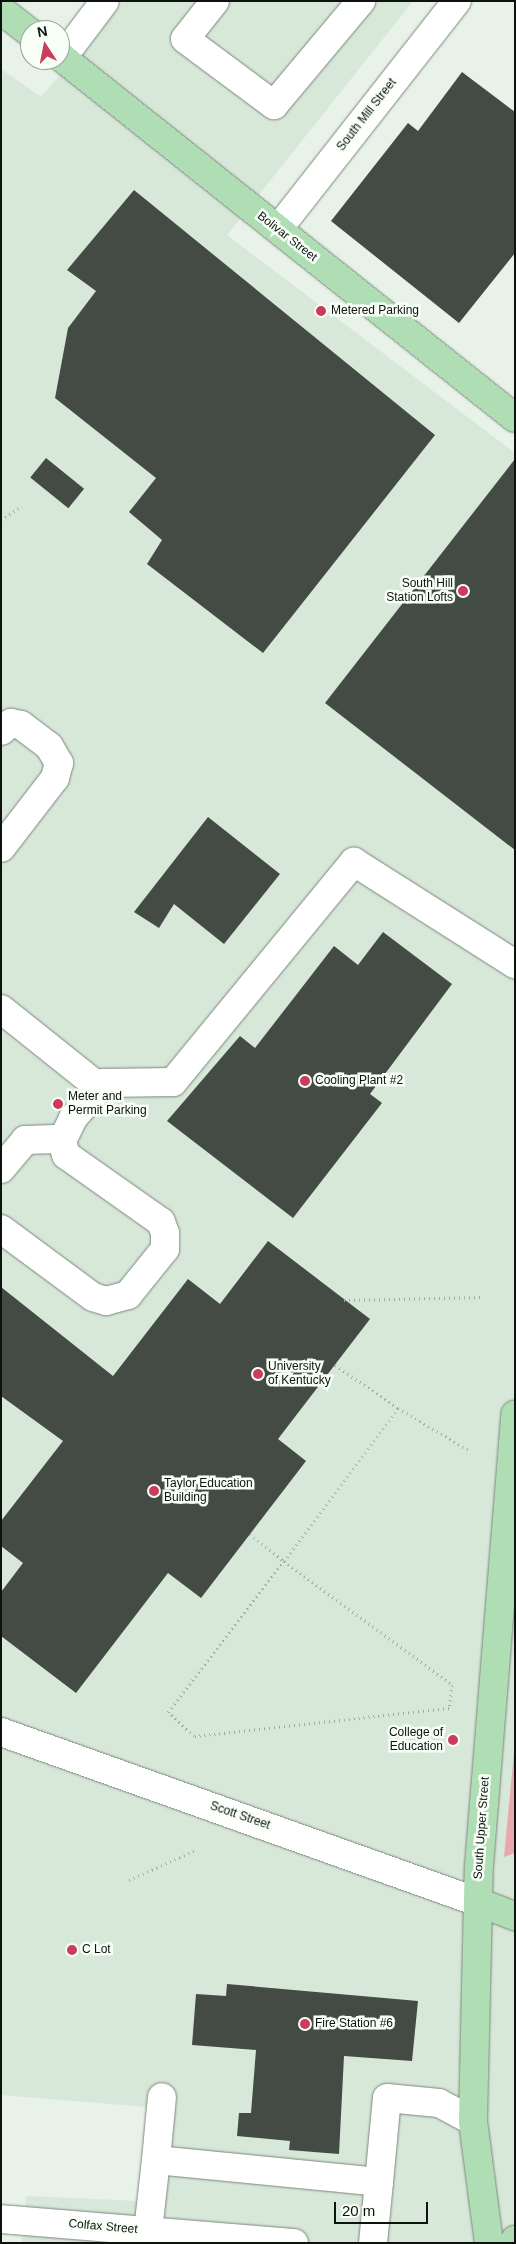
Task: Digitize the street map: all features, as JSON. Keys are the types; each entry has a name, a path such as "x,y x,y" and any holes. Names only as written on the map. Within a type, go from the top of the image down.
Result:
{"main road":[{"path":"1,10 20,25"},
{"name":"Bolivar Street","path":"70,64 278,229 512,410"},
{"name":"South Upper Street","path":"489,2243 473,2121 478,1902 515,1414"},
{"path":"478,1902 515,1916"}],"street":[{"path":"70,46 106,1"},
{"path":"215,1 185,39 274,105 361,1"},
{"name":"South Mill Street","path":"278,229 455,2"},
{"path":"1,730 11,723 21,725 49,746 59,763 55,778 1,848"},
{"path":"1,1229 93,1297 106,1301 128,1295 165,1249 161,1222 66,1155 63,1139 73,1118 104,1083 173,1082 354,862 515,964"},
{"path":"1,1010 100,1088"},
{"path":"1,1169 25,1140 63,1139"},
{"name":"Scott Street","path":"1,1732 478,1902"},
{"path":"148,2231 162,2097"},
{"path":"373,2243 387,2098 439,2102 473,2121"},
{"path":"156,2160 379,2182"},
{"name":"Colfax Street","path":"1,2219 148,2231 185,2238 294,2243"}],"path":[{"path":"1,520 22,506"},
{"path":"344,1300 483,1297"},
{"path":"335,1364 398,1408 470,1451"},
{"path":"250,1534 284,1561 452,1685 449,1708 194,1736 168,1712 284,1561 398,1408"},
{"path":"130,1880 196,1850"}],"shaded area":[{"name":"University of Kentucky","path":"124,1 413,1 227,235 515,453 515,2243 22,2243 26,2196 161,2202 172,2109 1,2095 1,69 41,97 64,70 70,70 70,63","holes":["134,190 435,435 263,653 147,564 162,540 129,512 156,478 55,398 68,328 96,291 67,270"]},
{"path":"514,1753 515,1853 504,1857"}],"building":[{"path":"462,72 515,112 515,253 459,323 331,221 408,123 418,131"},
{"path":"134,190 435,435 263,653 147,564 162,540 129,512 156,478 55,398 68,328 96,291 67,270"},
{"path":"46,458 84,489 68,508 30,477"},
{"name":"South Hill Station Lofts","path":"515,459 515,850 325,703"},
{"path":"208,817 280,874 224,944 174,904 159,928 134,912"},
{"name":"Cooling Plant #2","path":"383,932 452,984 370,1094 382,1103 293,1218 167,1121 240,1036 255,1048 334,946 358,965"},
{"name":"Taylor Education Building","path":"268,1241 370,1319 278,1439 306,1461 201,1598 168,1573 76,1693 1,1636 1,1592 23,1563 1,1546 1,1521 63,1441 1,1396 1,1287 113,1376 188,1279 220,1304"},
{"name":"Fire Station #6","path":"227,1984 418,2001 412,2061 344,2056 339,2154 289,2150 290,2141 237,2136 239,2113 251,2113 256,2050 192,2045 196,1994 226,1996"}],"place":[{"name":"Metered Parking","path":"321,311"},
{"name":"South Hill Station Lofts","path":"463,591"},
{"name":"Cooling Plant #2","path":"305,1081"},
{"name":"Meter and Permit Parking","path":"58,1104"},
{"name":"University of Kentucky","path":"258,1374"},
{"name":"Taylor Education Building","path":"154,1491"},
{"name":"College of Education","path":"453,1740"},
{"name":"C Lot","path":"72,1950"},
{"name":"Fire Station #6","path":"305,2024"}]}
